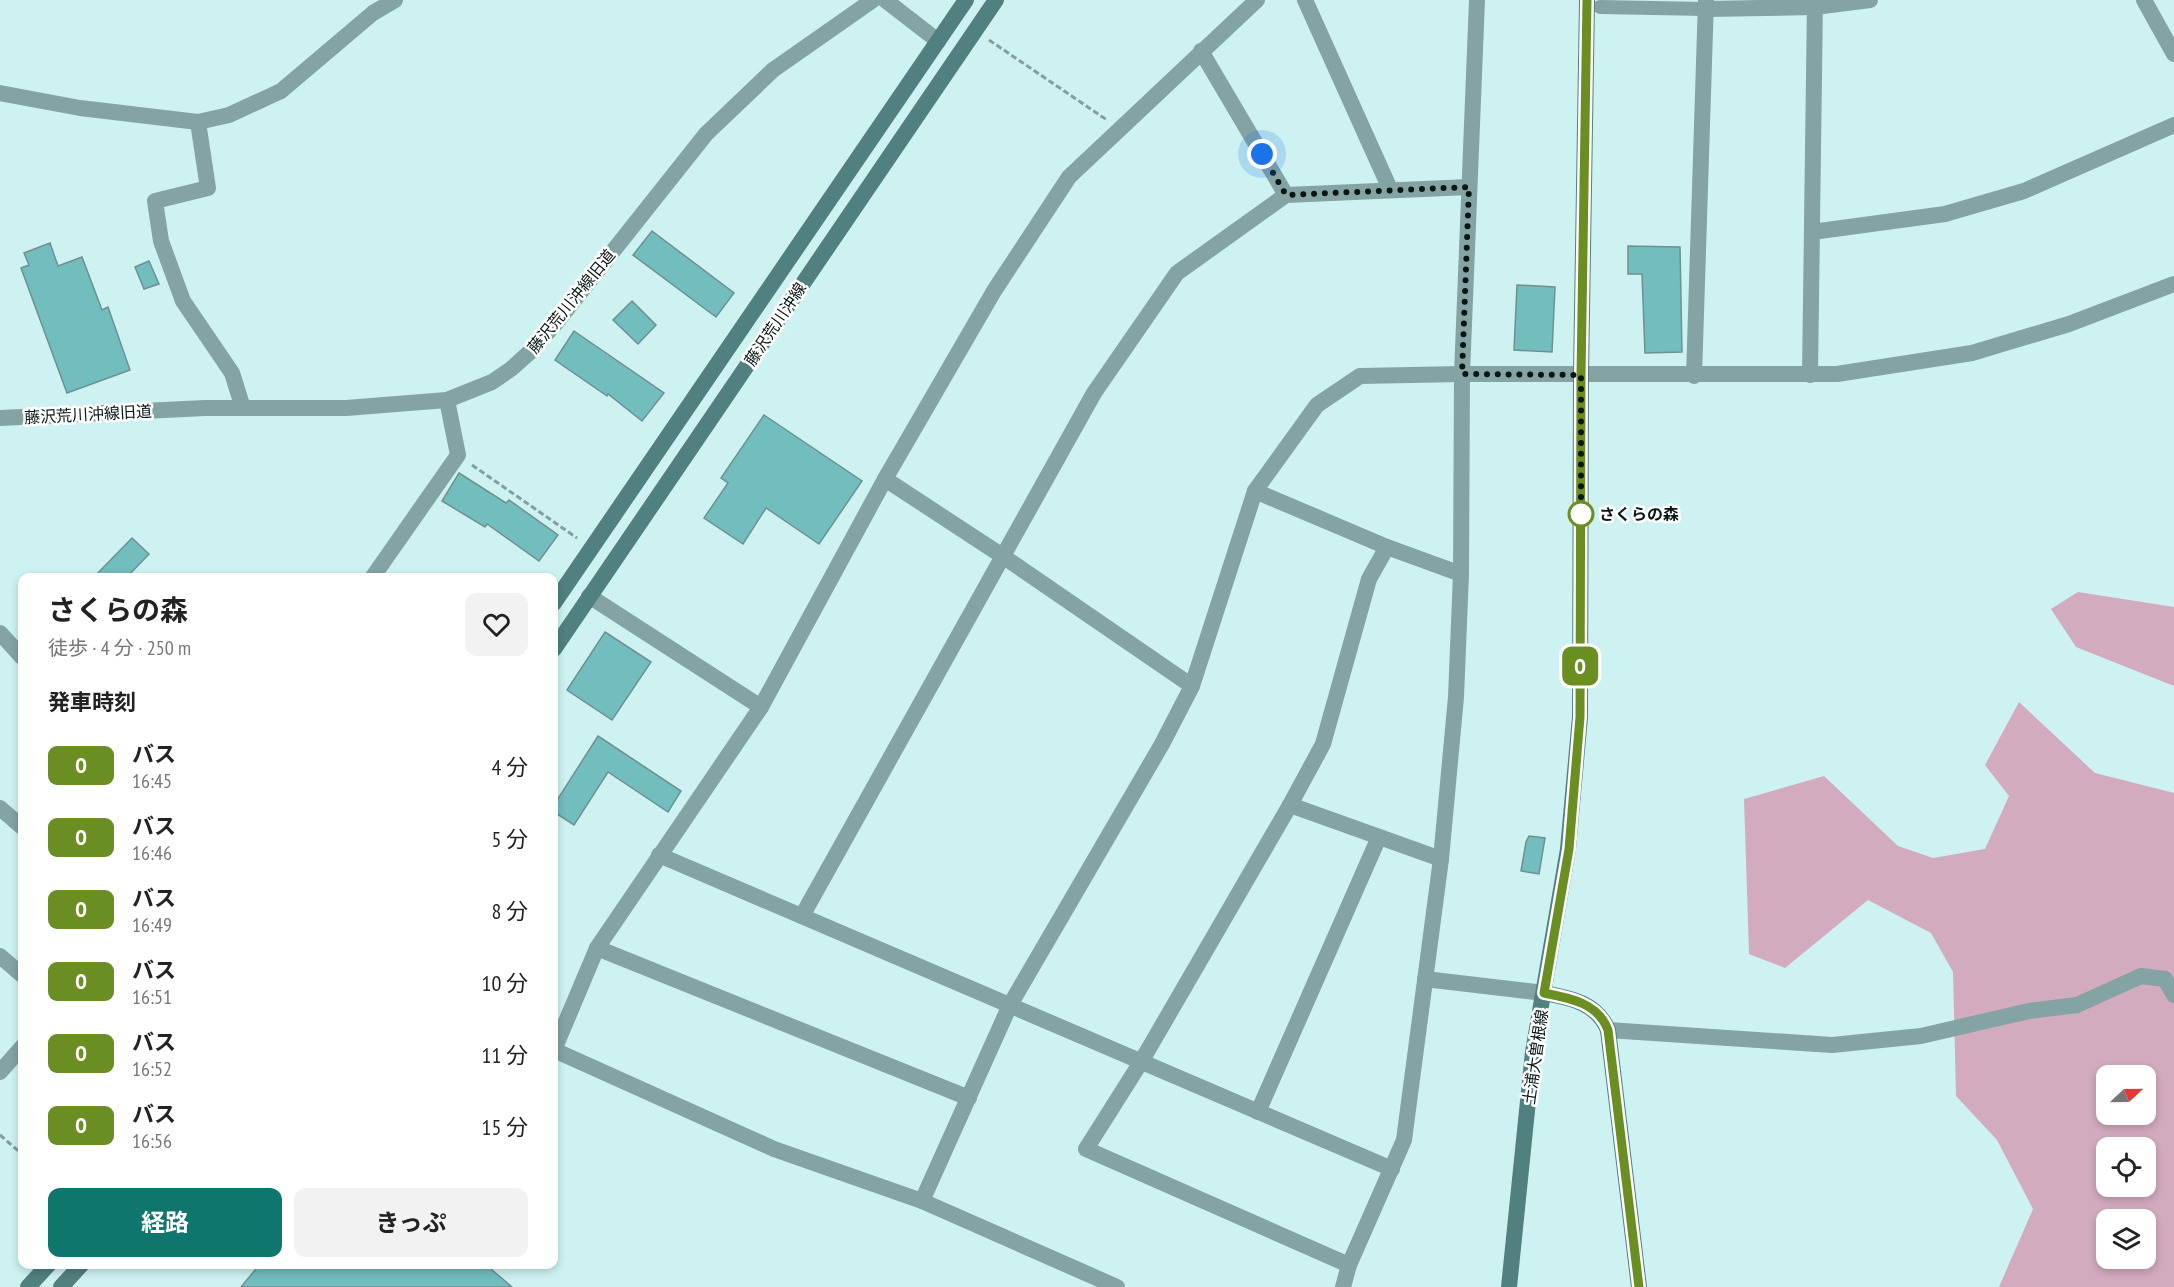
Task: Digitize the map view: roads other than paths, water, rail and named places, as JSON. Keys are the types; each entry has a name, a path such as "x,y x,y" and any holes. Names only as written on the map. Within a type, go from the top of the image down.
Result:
{"main road":[{"name":"藤沢荒川沖線","path":"558,597 966,0"},
{"name":"藤沢荒川沖線","path":"558,642 996,0"},
{"name":"土浦大曽根線","path":"1509,1287 1533,1052 1569,849 1579,727 1581,375 1594,4"},
{"path":"1544,993 1568,997 1585,1004 1597,1011 1604,1019 1608,1030 1640,1287"},
{"path":"28,1287 44,1269"},
{"path":"60,1287 77,1269"}],"street":[{"path":"0,93 80,108 198,122 228,115 281,92 372,6 395,0"},
{"name":"藤沢荒川沖線旧道","path":"0,418 243,408 346,408 447,400 492,382 531,351 556,323 706,134 774,70 873,0"},
{"path":"885,0 938,41"},
{"path":"558,1041 597,948 761,707 885,479 994,291 1069,177 1257,0"},
{"path":"1305,0 1390,189"},
{"path":"1343,1287 1348,1265 1404,1140 1441,859 1456,697 1461,574 1462,374 1477,0"},
{"path":"1594,4 1815,3 1870,0"},
{"path":"2145,0 2174,54"},
{"path":"1810,375 1815,3"},
{"path":"1694,376 1706,4"},
{"path":"1202,51 1286,195"},
{"path":"198,122 208,188 156,201 161,241 183,301 232,373 243,408"},
{"path":"1812,232 1945,214 2024,191 2174,125"},
{"path":"802,916 1094,393 1177,273 1286,195 1469,187"},
{"path":"922,1201 1010,1005 1156,754 1192,686 1255,491 1317,405 1360,376 1837,374 1972,353 2069,324 2174,284"},
{"path":"375,573 458,455 447,400"},
{"path":"885,479 1004,556 1192,686"},
{"path":"1255,491 1388,547 1461,574"},
{"path":"1348,1265 1086,1149 1141,1062 1323,744 1369,579 1388,547"},
{"path":"589,596 761,707"},
{"path":"0,633 18,653"},
{"path":"1290,805 1441,859"},
{"path":"0,808 18,823"},
{"path":"1258,1112 1379,837"},
{"path":"659,855 1392,1169"},
{"path":"597,948 969,1098"},
{"path":"0,957 18,972"},
{"path":"1608,1030 1832,1044 1921,1036 2029,1011 2076,1005 2141,976 2165,979 2174,995"},
{"path":"1425,979 1544,993"},
{"path":"0,1072 18,1052"},
{"path":"558,1052 774,1149 922,1201 1117,1287"}],"place":[{"name":"さくらの森","path":"1581,514"}]}
